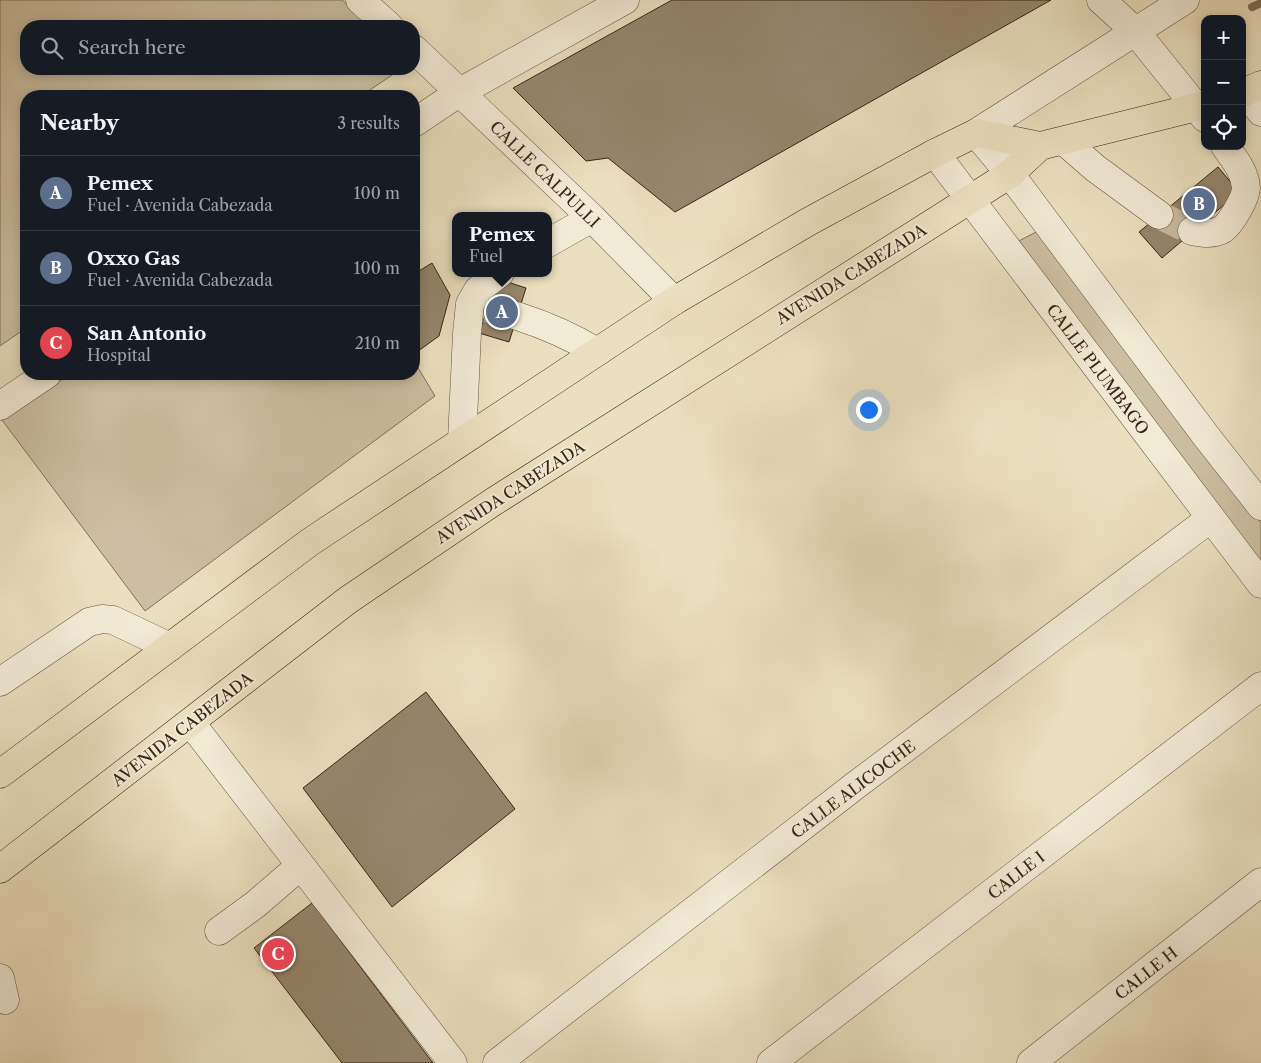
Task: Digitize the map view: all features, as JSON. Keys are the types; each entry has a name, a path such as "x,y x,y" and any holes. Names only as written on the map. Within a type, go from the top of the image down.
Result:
{"main road":[{"name":"AVENIDA CABEZADA","path":"976,133 1052,143 1201,110"},
{"path":"3,766 170,647 310,542 674,301 808,222 976,133"},
{"name":"AVENIDA CABEZADA","path":"0,869 348,600 493,502 970,200 1052,143"}],"street":[{"path":"360,0 382,20"},
{"path":"420,119 460,92 625,0"},
{"path":"1101,0 1135,31 1201,109"},
{"path":"1185,0 976,133 1010,174 1206,436 1261,506"},
{"name":"CALLE CALPULLI","path":"420,55 592,218 674,301"},
{"path":"1052,143 1095,168 1159,215"},
{"path":"1192,231 1207,234 1223,229 1241,205 1251,166 1230,150"},
{"name":"CALLE PLUMBAGO","path":"935,154 1261,584"},
{"path":"552,241 592,218"},
{"path":"462,441 467,333 479,306 478,290 495,277"},
{"path":"517,316 573,337 597,352"},
{"path":"0,406 38,380"},
{"name":"CALLE ALICOCHE","path":"497,1063 856,785 1211,518"},
{"path":"0,682 89,622 113,620 170,647"},
{"name":"CALLE I","path":"772,1063 1261,686"},
{"path":"191,723 453,1063"},
{"path":"219,931 256,904 300,866"},
{"name":"CALLE H","path":"1031,1063 1261,882"}],"shaded area":[{"path":"0,0 342,0 364,20 20,20 20,75 392,75 370,90 20,90 20,332 0,346"},
{"path":"1038,231 1261,523 1261,568 1015,243"},
{"path":"420,371 435,396 145,611 2,420 61,380 420,380"}],"building":[{"path":"672,0 1051,0 675,212 608,158 586,161 513,88"},
{"path":"1218,167 1239,192 1162,258 1139,232"},
{"path":"432,263 450,295 439,336 420,350 420,270"},
{"path":"498,279 526,288 509,342 479,333"},
{"path":"426,692 515,809 392,907 303,788"},
{"path":"312,903 433,1063 342,1063 254,948"}],"waterway":[{"path":"1252,7 1261,3"}],"tunnel":[{"path":"1159,215 1192,231"},
{"path":"487,308 517,316"}],"place":[{"name":"Oxxo Gas","path":"1199,204"},
{"name":"Pemex","path":"502,312"},
{"name":"San Antonio","path":"278,954"}]}
